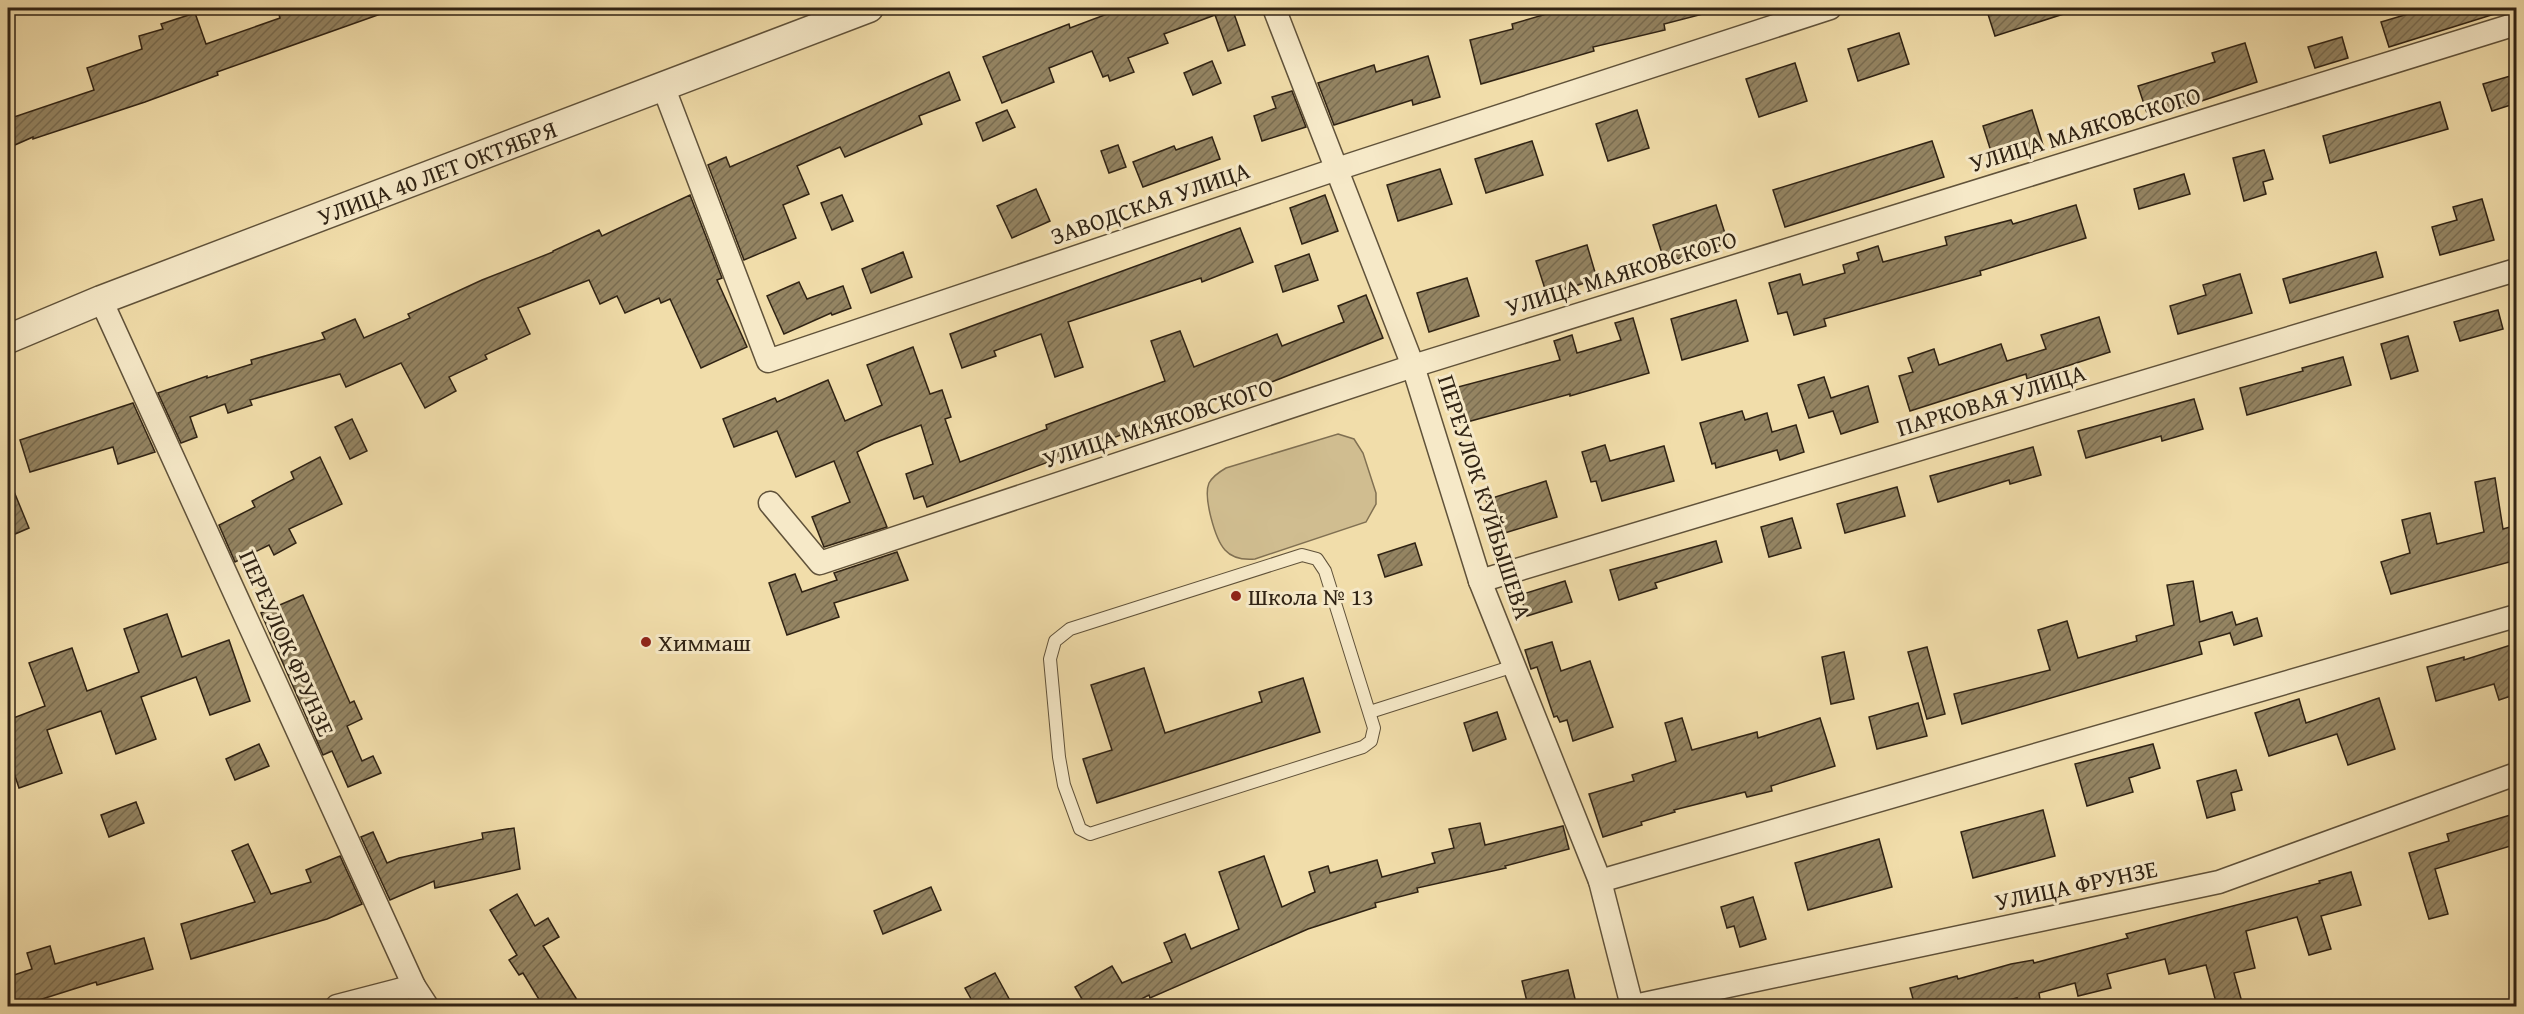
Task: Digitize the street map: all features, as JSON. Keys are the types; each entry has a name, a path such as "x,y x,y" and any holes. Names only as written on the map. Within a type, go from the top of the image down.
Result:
{"street":[{"name":"УЛИЦА 40 ЛЕТ ОКТЯБРЯ","path":"8,339 101,300 868,8"},
{"name":"ПЕРЕУЛОК КУЙБЫШЕВА","path":"1274,8 1413,366 1480,581 1600,881 1633,1006"},
{"name":"ЗАВОДСКАЯ УЛИЦА","path":"663,86 768,361 1337,168 1830,8"},
{"name":"УЛИЦА МАЯКОВСКОГО","path":"770,503 820,563 1413,366 2517,24"},
{"name":"ПАРКОВАЯ УЛИЦА","path":"1480,581 2517,270"},
{"name":"ПЕРЕУЛОК ФРУНЗЕ","path":"101,300 414,986 427,1006"},
{"path":"1600,881 2517,616"},
{"name":"УЛИЦА ФРУНЗЕ","path":"1633,1006 2219,882 2517,774"},
{"path":"337,1006 414,986"}],"lane":[{"path":"1302,555 1309,555 1321,564 1325,571 1370,712 1375,733 1364,747 1090,834 1080,829 1076,823 1064,785 1056,738 1050,658 1052,648 1060,635 1070,629 1302,555"},
{"path":"1370,712 1514,666"}],"shaded area":[{"path":"1338,434 1354,439 1363,453 1376,493 1376,504 1366,522 1255,559 1239,558 1228,553 1217,537 1211,518 1208,489 1212,478 1226,468"}],"building":[{"path":"277,8 392,8 392,10 217,72 218,75 145,102 33,139 33,137 8,148 8,119 94,90 87,68 142,49 139,36 163,29 161,24 195,13 206,44 280,18"},
{"path":"1123,8 1232,8 1245,45 1228,51 1215,15 1164,34 1168,43 1128,58 1134,72 1110,81 1108,75 1103,77 1092,51 1049,68 1054,82 1002,103 983,57 1069,24 1070,28"},
{"path":"1567,8 1702,8 1703,14 1664,24 1665,30 1593,47 1594,51 1481,84 1470,40 1513,29 1512,24"},
{"path":"1986,8 2069,8 2070,12 1995,36"},
{"path":"2428,8 2500,8 2501,12 2389,47 2381,22"},
{"path":"1899,33 1909,64 1858,81 1848,49"},
{"path":"2342,37 2348,58 2315,68 2308,47"},
{"path":"2245,43 2257,82 2149,119 2138,86 2215,62 2212,53"},
{"path":"1428,56 1440,97 1413,105 1412,100 1334,125 1318,83 1374,65 1376,72"},
{"path":"1212,61 1221,83 1193,95 1184,73"},
{"path":"1795,63 1807,101 1759,117 1746,79"},
{"path":"949,72 960,100 919,116 922,124 845,157 840,147 797,166 809,194 783,205 796,238 744,260 708,165 726,157 730,167"},
{"path":"2517,74 2517,103 2492,111 2483,84"},
{"path":"1292,91 1306,127 1262,141 1254,116 1276,108 1272,97"},
{"path":"2440,102 2448,129 2330,163 2323,136"},
{"path":"1007,110 1015,127 983,141 976,123"},
{"path":"1637,110 1649,148 1608,161 1596,124"},
{"path":"2032,110 2043,145 1994,161 1983,126"},
{"path":"1212,137 1220,159 1143,187 1133,162 1174,146 1176,150"},
{"path":"1532,141 1543,175 1486,193 1475,159"},
{"path":"1932,141 1944,177 1785,227 1773,190"},
{"path":"1118,145 1126,167 1109,173 1101,151"},
{"path":"2264,150 2273,179 2263,182 2266,194 2244,201 2233,158"},
{"path":"1440,169 1452,204 1398,221 1387,185"},
{"path":"2184,174 2190,194 2139,209 2134,189"},
{"path":"1036,189 1050,221 1012,238 997,206"},
{"path":"690,195 722,278 717,280 747,347 701,368 670,299 661,303 659,298 625,313 617,296 600,304 589,280 518,308 530,334 485,355 487,359 449,377 456,391 425,408 401,363 346,387 340,374 250,400 252,405 228,413 225,404 190,417 197,437 181,443 158,393 252,364 251,360 325,339 322,333 355,319 364,338 410,318 408,314 482,280 553,252 599,230 602,236"},
{"path":"842,195 853,221 832,230 821,203"},
{"path":"1325,195 1338,231 1302,244 1290,208"},
{"path":"2482,199 2494,240 2440,255 2432,227 2457,220 2453,207"},
{"path":"1716,205 1728,243 1665,263 1653,225"},
{"path":"2076,205 2086,238 1980,271 1981,275 1824,319 1826,326 1794,335 1787,312 1778,314 1769,283 1800,274 1803,285 1845,273 1843,265 1859,260 1857,253 1878,246 1883,262 1947,245 1945,237 2011,220 2013,224"},
{"path":"1240,228 1253,262 1202,282 1201,278 1068,322 1083,367 1055,377 1041,334 994,351 996,356 962,368 950,334"},
{"path":"1587,245 1597,279 1547,295 1536,261"},
{"path":"903,252 912,277 871,293 862,269"},
{"path":"2376,252 2383,277 2290,303 2283,279"},
{"path":"1309,254 1318,280 1283,292 1275,266"},
{"path":"2240,274 2252,313 2178,334 2170,306 2206,295 2203,285"},
{"path":"1467,278 1479,316 1429,332 1417,293"},
{"path":"799,282 807,299 843,286 851,308 832,315 831,313 784,334 767,296"},
{"path":"1366,295 1383,338 1259,387 1258,384 927,507 923,496 914,499 906,474 933,464 921,425 874,443 857,452 887,527 824,547 812,517 850,502 834,461 796,477 777,431 734,447 723,419 775,398 777,402 828,380 845,421 882,405 867,365 913,347 930,394 942,390 951,417 945,419 960,462 1047,429 1046,425 1165,381 1151,341 1180,331 1194,367 1277,334 1282,346 1344,322 1338,306"},
{"path":"1736,300 1748,341 1682,360 1671,319"},
{"path":"2498,310 2503,329 2460,341 2454,322"},
{"path":"2099,317 2110,352 2027,379 2026,374 1910,411 1899,376 1913,372 1908,358 1934,349 1939,365 2001,344 2007,361 2046,349 2041,335"},
{"path":"1633,318 1649,373 1467,422 1458,387 1560,360 1554,341 1572,335 1577,353 1621,340 1615,323"},
{"path":"2408,336 2418,371 2391,379 2381,344"},
{"path":"2343,357 2351,385 2247,415 2240,388 2303,371 2302,368"},
{"path":"1824,377 1831,398 1868,386 1878,422 1841,434 1833,411 1809,418 1798,385"},
{"path":"2194,399 2203,429 2162,441 2161,436 2086,458 2078,431"},
{"path":"133,403 155,452 118,464 113,447 30,472 20,440"},
{"path":"1742,411 1745,420 1767,413 1772,432 1796,425 1804,452 1780,460 1777,450 1716,468 1715,463 1712,464 1700,423"},
{"path":"352,419 367,451 350,459 335,427"},
{"path":"1605,445 1610,461 1664,446 1674,481 1602,501 1596,481 1591,482 1582,452"},
{"path":"2033,447 2041,475 2010,484 2009,480 1938,502 1930,476"},
{"path":"320,457 342,504 289,529 296,543 274,555 269,545 235,562 219,525 255,507 252,501 294,479 291,472"},
{"path":"8,477 29,528 8,537"},
{"path":"2495,478 2503,529 2517,525 2517,560 2391,594 2381,562 2410,553 2402,520 2430,513 2437,544 2484,532 2475,482"},
{"path":"1546,481 1557,517 1498,535 1486,500"},
{"path":"1897,487 1905,516 1845,533 1837,504"},
{"path":"1792,518 1801,548 1769,557 1761,527"},
{"path":"1716,541 1722,562 1655,583 1657,588 1619,600 1610,570"},
{"path":"1415,543 1422,565 1385,577 1378,555"},
{"path":"897,552 908,580 834,603 839,617 787,635 769,583 795,574 802,592 837,580 834,573"},
{"path":"1565,581 1572,602 1527,616 1520,595"},
{"path":"2193,581 2200,622 2232,612 2236,625 2257,618 2262,636 2234,645 2230,633 2199,642 2202,654 1962,724 1954,694 2050,670 2038,630 2067,621 2078,658 2137,641 2136,636 2174,625 2167,585"},
{"path":"303,595 350,703 354,701 362,719 347,726 362,761 373,756 381,773 348,787 332,751 323,755 261,613"},
{"path":"167,614 182,657 229,640 250,701 210,715 196,677 141,697 156,739 116,754 101,711 47,730 62,773 19,788 8,755 8,720 45,706 29,663 72,648 87,691 139,672 124,629"},
{"path":"1552,642 1561,671 1590,661 1613,727 1573,741 1567,720 1560,722 1557,716 1554,717 1537,667 1531,669 1525,650"},
{"path":"2517,643 2517,694 2499,700 2494,684 2436,701 2427,667 2464,657 2464,660"},
{"path":"1927,647 1945,714 1927,719 1908,652"},
{"path":"1844,652 1854,699 1831,704 1822,657"},
{"path":"1144,668 1165,733 1262,702 1259,692 1303,678 1320,732 1097,803 1083,759 1112,750 1091,685"},
{"path":"2379,698 2395,749 2348,765 2337,734 2269,756 2255,713 2299,699 2306,723"},
{"path":"1918,703 1927,736 1877,749 1869,717"},
{"path":"1497,712 1506,739 1473,751 1464,723"},
{"path":"1682,718 1692,750 1757,732 1758,738 1820,718 1835,766 1771,786 1772,791 1747,797 1745,792 1674,810 1675,812 1641,822 1642,825 1603,837 1589,794 1634,781 1632,775 1676,761 1665,723"},
{"path":"259,744 269,766 235,780 226,759"},
{"path":"2153,744 2160,768 2129,778 2133,792 2087,806 2075,764"},
{"path":"2236,770 2242,790 2231,793 2235,810 2207,818 2197,781"},
{"path":"136,802 144,823 109,837 101,815"},
{"path":"2043,810 2055,856 1973,878 1961,832"},
{"path":"2517,813 2517,844 2435,869 2448,914 2429,919 2409,853 2449,841 2447,834"},
{"path":"1480,823 1485,845 1563,826 1569,849 1505,866 1506,868 1417,888 1418,892 1375,903 1376,907 1308,929 1150,998 1149,995 1128,1006 1086,1006 1075,987 1112,966 1122,983 1172,962 1164,943 1185,934 1191,949 1239,929 1219,872 1264,856 1282,907 1315,892 1309,872 1328,866 1330,873 1377,860 1382,877 1435,863 1432,853 1454,848 1449,829"},
{"path":"514,828 520,869 435,888 434,881 390,900 361,837 373,832 387,863 399,858 483,839 482,833"},
{"path":"1879,839 1892,887 1808,910 1795,863"},
{"path":"248,844 271,894 311,882 306,870 340,856 362,904 327,919 191,959 181,924 255,902 232,851"},
{"path":"2351,872 2361,905 2321,916 2331,949 2309,955 2297,917 2246,931 2255,968 2234,973 2243,1006 2217,1006 2206,965 2169,974 2165,959 2107,974 2111,988 2078,996 2075,983 2039,993 2041,1006 2018,1006 2017,998 1983,1006 1915,1006 1910,988 1957,976 1958,979 2011,964 2033,960 2034,963 2128,938 2126,934 2320,883 2319,881"},
{"path":"931,887 941,910 883,934 874,911"},
{"path":"517,894 535,926 548,918 559,937 543,946 581,1006 543,1006 523,973 519,975 509,960 517,955 490,910"},
{"path":"1753,897 1766,939 1740,947 1734,926 1727,928 1721,907"},
{"path":"144,938 153,969 97,985 96,982 20,1006 8,1006 8,989 14,986 11,976 32,969 27,953 50,946 55,964"},
{"path":"1568,970 1576,1003 1563,1006 1528,1006 1522,981"},
{"path":"995,973 1013,1006 975,1006 965,988"}],"place":[{"name":"Школа № 13","path":"1236,596"},
{"name":"Химмаш","path":"646,642"}]}
